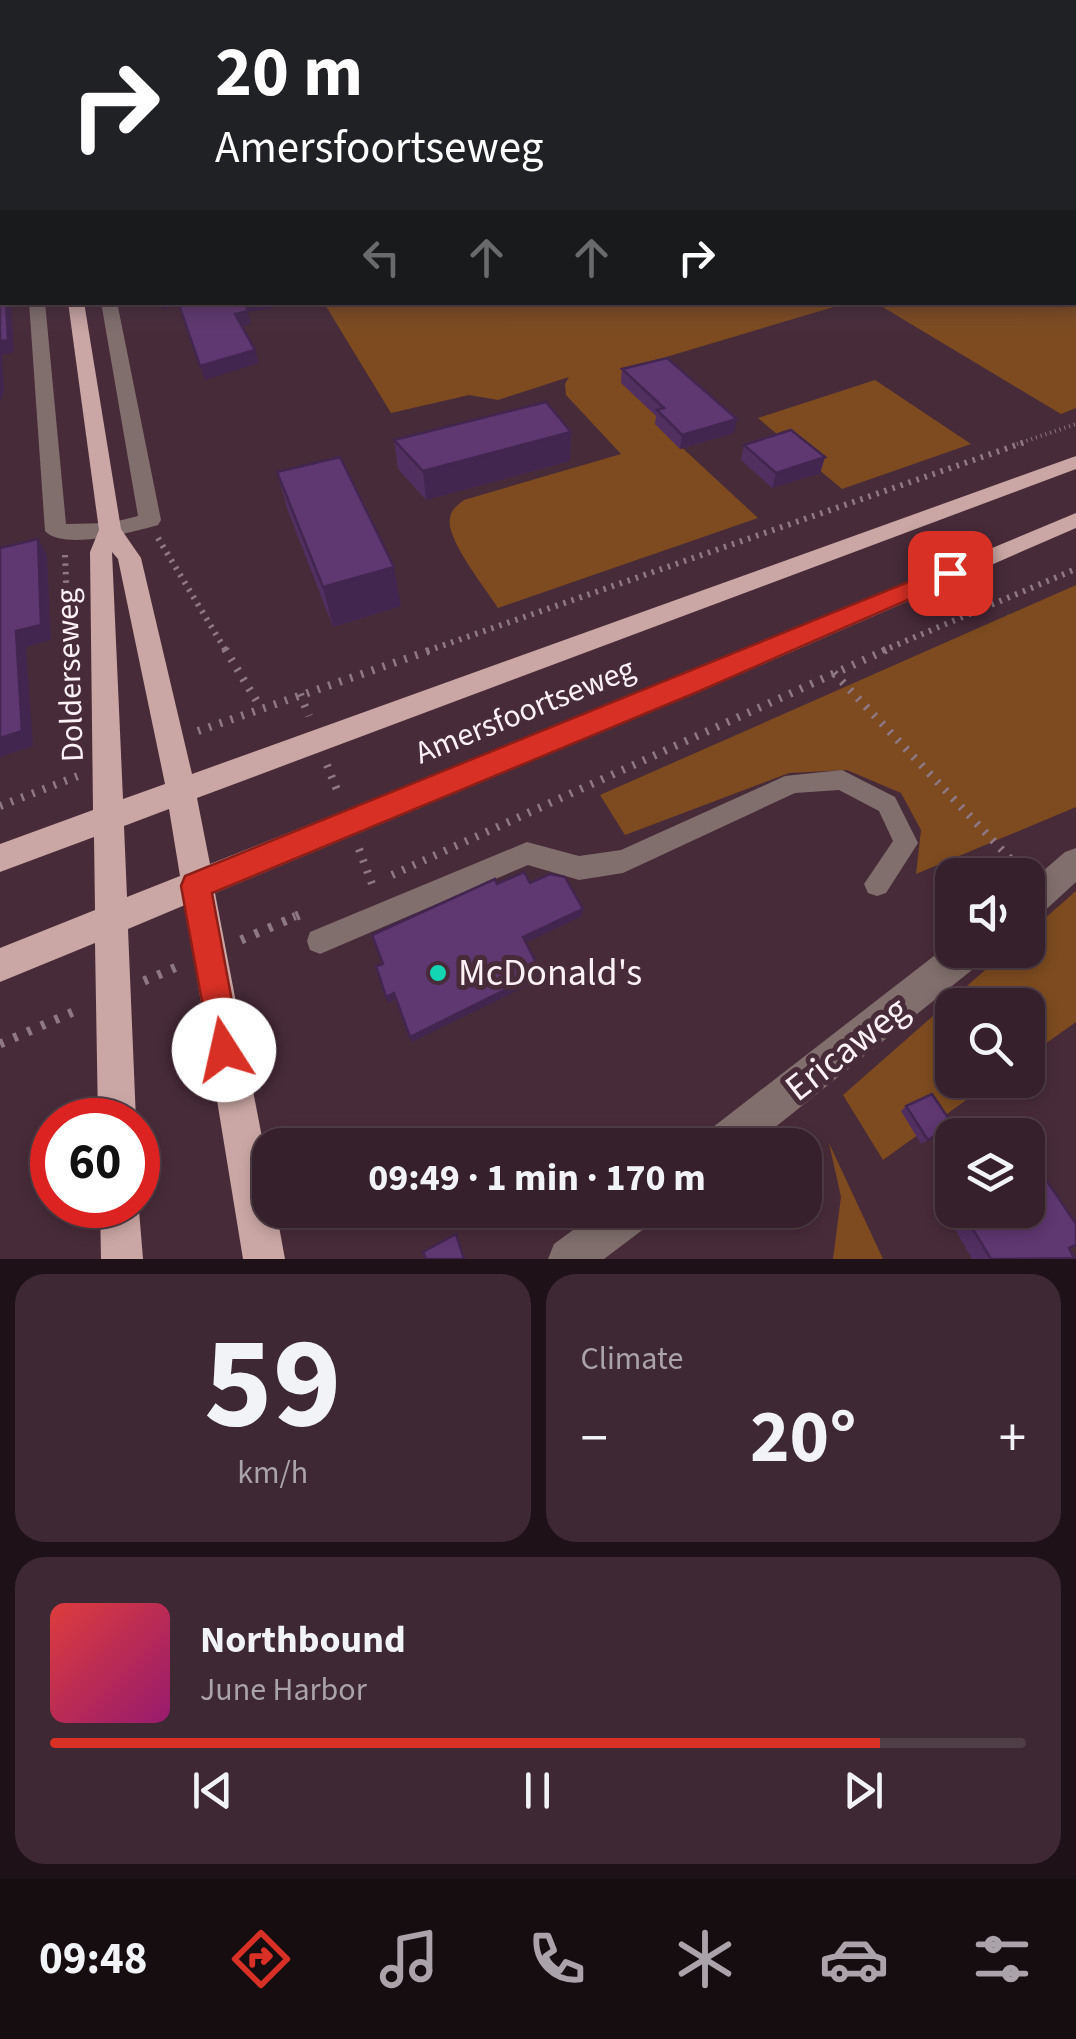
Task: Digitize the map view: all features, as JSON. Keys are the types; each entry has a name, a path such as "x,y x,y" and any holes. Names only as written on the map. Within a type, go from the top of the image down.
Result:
{"main road":[{"name":"Dolderseweg","path":"76,305 110,530 129,558 172,741 264,1259"},
{"name":"Amersfoortseweg","path":"0,858 1076,462"},
{"name":"Amersfoortseweg","path":"0,965 350,824 1076,520"},
{"name":"Dolderseweg","path":"110,530 101,552 117,1098"},
{"path":"121,1228 122,1259"}],"street":[{"path":"37,305 56,531 110,530 150,520 110,305"},
{"path":"1045,889 1076,862"},
{"name":"Ericaweg","path":"744,1128 947,968"},
{"path":"569,1259 610,1228"}],"lane":[{"path":"320,941 527,854 579,868 623,861 793,782 842,780 888,804 906,843 877,884"}],"path":[{"path":"172,741 1076,424"},
{"path":"150,520 169,561 261,708"},
{"name":"Dolderseweg","path":"56,531 65,550 71,722"},
{"path":"357,890 833,672 1076,570"},
{"path":"833,672 1010,858"},
{"path":"300,694 372,884"},
{"name":"Dolderseweg","path":"72,760 74,778"},
{"path":"0,806 108,765"},
{"path":"0,1044 312,909"}],"shaded area":[{"path":"325,305 840,305 666,357 716,401 663,430 758,518 498,608 454,538 450,527 453,510 464,500 621,454 566,395 569,377 498,400 469,395 391,413"},
{"path":"879,305 1076,305 1076,408 1061,414"},
{"path":"875,380 971,444 842,489 758,418"},
{"path":"1076,585 1076,807 954,858 935,858 935,866 916,874 921,830 901,793 847,770 789,773 625,835 600,795"},
{"path":"1076,891 1076,1022 1045,1044 1045,988 965,988 988,968 1045,968 1045,918"},
{"path":"935,1014 935,1098 969,1098 941,1118 935,1118 935,1123 883,1160 843,1095"},
{"path":"829,1143 883,1259 833,1259 841,1197"}],"building":[{"path":"0,305 6,305 8,340 0,341"},
{"path":"179,305 245,305 248,311 235,314 255,350 200,366"},
{"path":"667,358 737,419 682,435 657,410 664,408 622,369"},
{"path":"546,402 571,432 423,471 394,440"},
{"path":"791,430 825,457 776,473 744,445"},
{"path":"340,457 394,567 323,587 277,472"},
{"path":"38,539 41,625 16,631 22,731 0,738 0,548"},
{"path":"524,872 530,883 550,874 565,877 583,909 523,937 541,972 410,1037 394,993 386,997 376,966 383,964 372,935 495,879 497,884"},
{"path":"932,1094 948,1118 935,1118 935,1136 928,1140 906,1106"},
{"path":"1045,1178 1076,1224 1076,1245 1069,1248 1074,1258 991,1259 972,1228 1045,1228"},
{"path":"456,1234 464,1259 426,1259 423,1252"}],"place":[{"name":"McDonald's","path":"438,973"}],"route":[{"path":"224,1050 196,886 686,686 950,573"}]}
